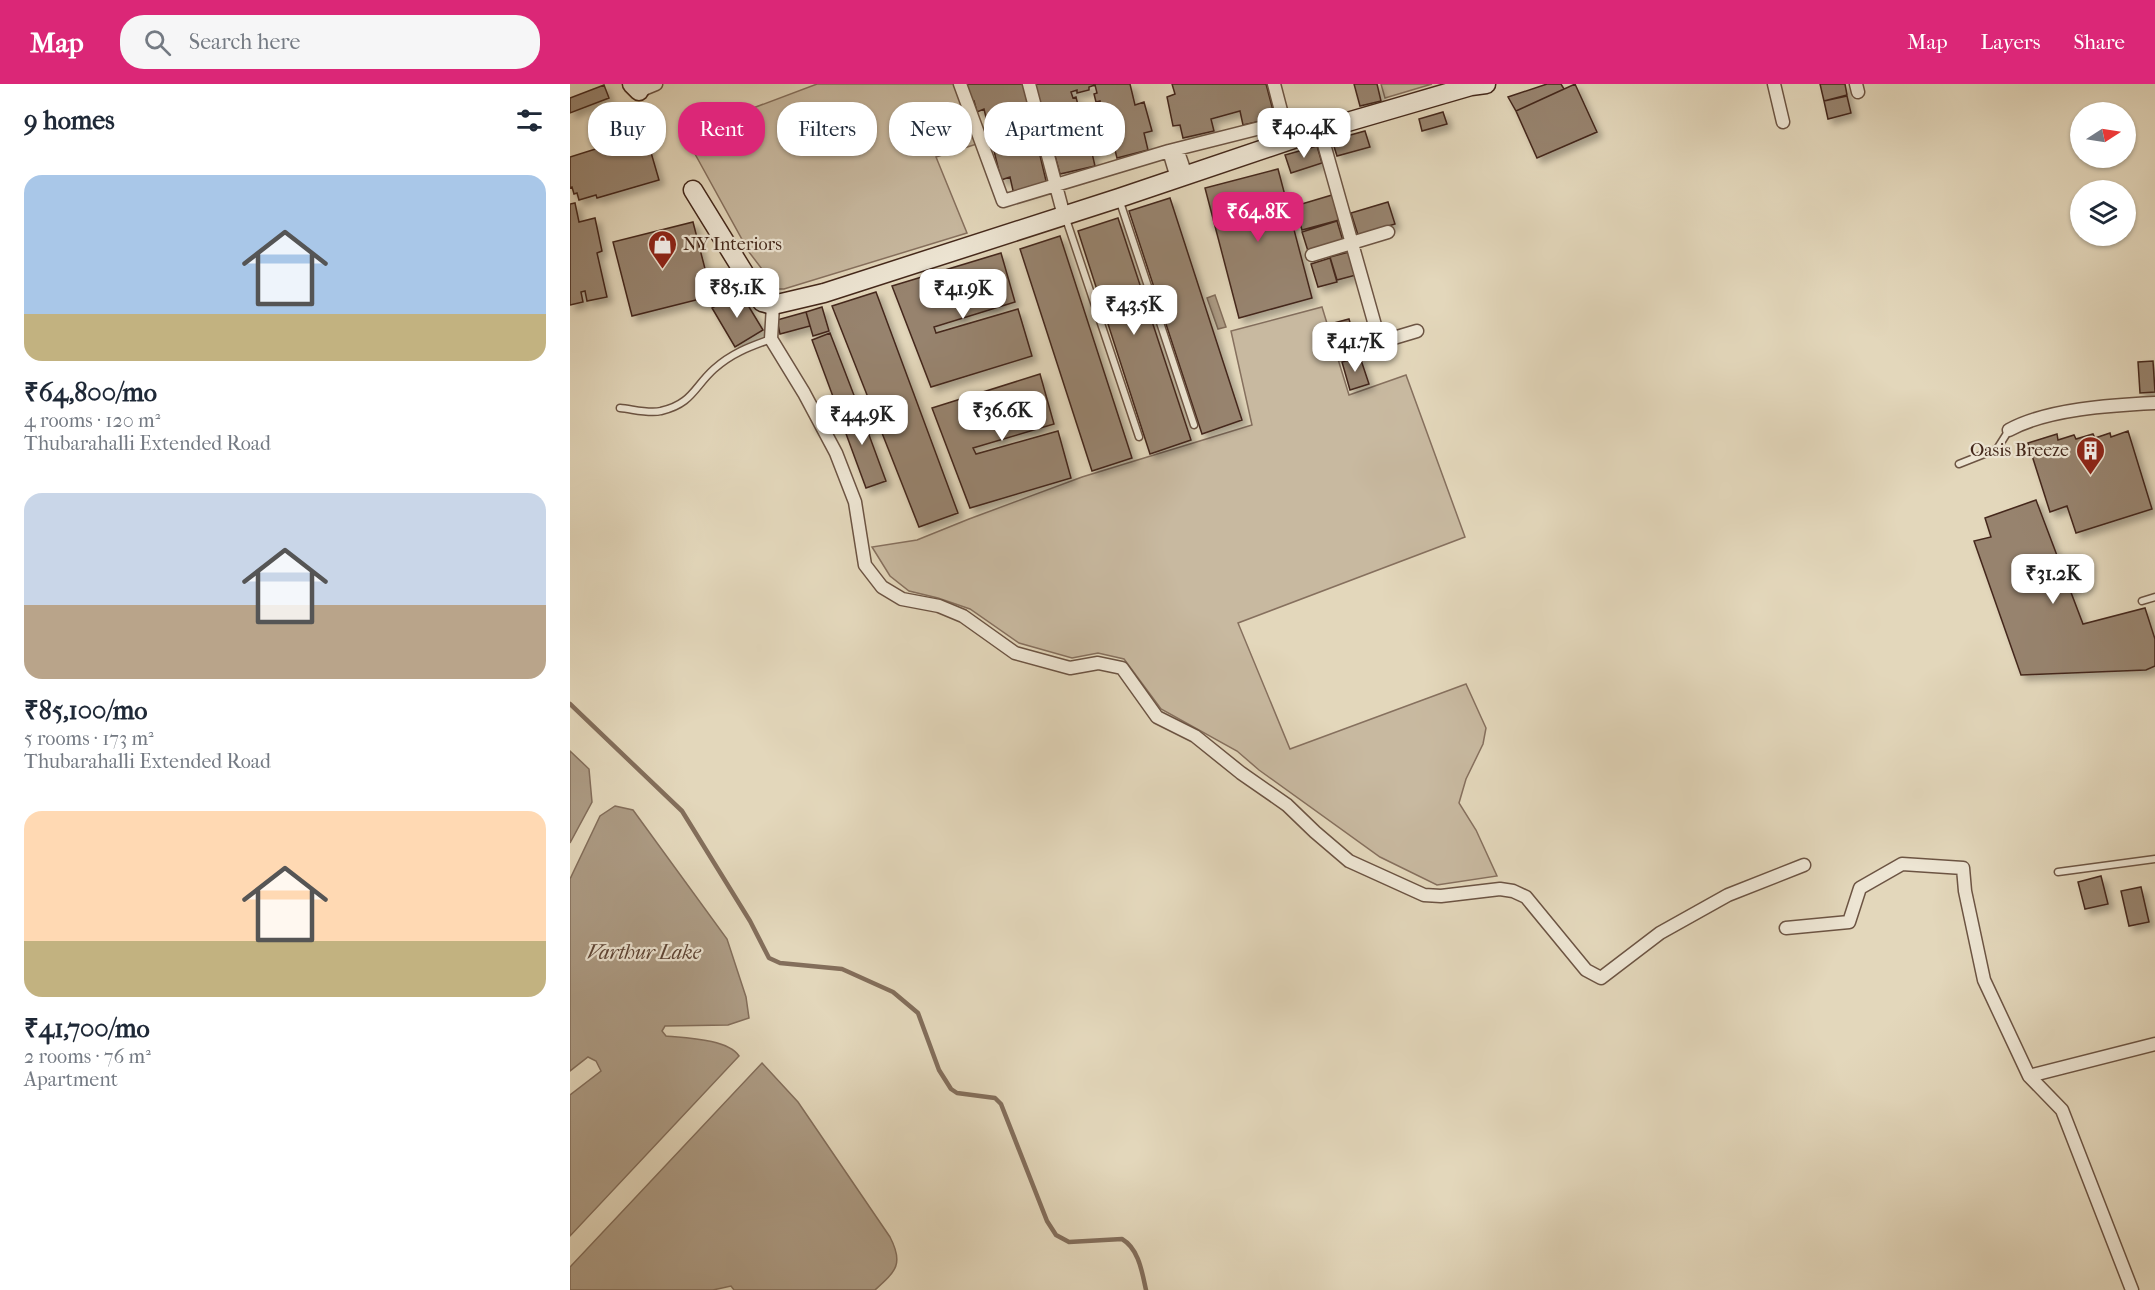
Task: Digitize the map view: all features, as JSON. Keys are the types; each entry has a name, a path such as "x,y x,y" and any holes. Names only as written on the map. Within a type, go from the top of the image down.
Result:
{"street":[{"path":"960,84 1003,201 1173,150 1284,122 1274,84"},
{"path":"1029,84 1064,216"},
{"path":"693,190 762,302 773,305 824,292 1064,216 1320,130 1471,86 1486,84"},
{"path":"1774,84 1783,122"},
{"path":"1320,130 1380,343"},
{"path":"1173,150 1182,177"},
{"path":"1312,255 1388,232"},
{"path":"773,305 771,339 804,393 836,453 855,502 865,565 882,587 902,599 939,606 963,616 1015,653 1070,668 1098,663 1122,668 1157,717 1195,736 1241,773 1287,805 1349,861 1424,895 1441,896 1500,889 1520,894 1526,897 1586,970 1601,978 1660,933 1728,895 1804,866"},
{"path":"1340,354 1417,331"},
{"path":"2009,430 2020,424 2071,411 2110,405 2155,403"},
{"path":"1786,928 1849,922 1860,888 1902,864 1963,868 1965,891 1984,980 2029,1076 2062,1110 2132,1290"},
{"path":"2029,1076 2155,1044"}],"lane":[{"path":"1119,198 1194,425"},
{"path":"1064,216 1139,436"},
{"path":"711,279 743,272"},
{"path":"620,408 659,412 681,404 699,388 713,370 736,352 771,339"},
{"path":"1959,464 1997,449 2009,430"},
{"path":"2142,601 2155,597"},
{"path":"2058,872 2155,859"}],"shaded area":[{"path":"817,84 960,84 967,102 889,102 889,156 939,156 936,157 967,233 784,289 777,289 749,252 696,156 765,156 765,104"},
{"path":"1381,84 1432,84 1385,98"},
{"path":"972,114 983,142 972,146"},
{"path":"1322,307 1349,395 1406,375 1465,537 1238,623 1290,749 1466,684 1486,728 1483,744 1466,779 1459,803 1476,830 1497,876 1437,885 1380,857 1259,770 1237,751 1161,709 1124,659 1098,653 1072,658 1019,643 970,609 909,591 890,576 872,547 917,540 1082,477 1252,425 1231,331"}],"water":[{"path":"1215,295 1226,327 1218,329 1207,298"},
{"path":"570,751 589,769 592,802 570,843"},
{"name":"Varthur Lake","path":"615,806 633,810 727,939 746,997 749,1018 728,1025 665,1026 662,1031 666,1036 716,1043 734,1050 739,1056 570,1236 570,1095 601,1071 596,1061 588,1057 570,1071 570,879 600,816"},
{"path":"762,1063 798,1102 890,1237 897,1254 897,1261 888,1278 875,1290 734,1290 731,1286 713,1290 570,1290 570,1267"}],"building":[{"path":"966,84 1023,84 1027,102 984,102 984,109 977,112 974,101 970,102"},
{"path":"1035,84 1130,84 1135,105 1144,102 1152,131 1144,133 1148,150 1125,156 1125,102 1096,102 1095,85 1089,87 1089,90 1071,92 1077,102 1040,102"},
{"path":"1172,84 1266,84 1275,118 1243,125 1240,111 1211,119 1214,131 1183,138 1180,125 1173,126 1167,97 1175,94"},
{"path":"1354,84 1377,84 1381,101 1360,106"},
{"path":"1547,84 1561,84 1564,89 1516,111 1508,97"},
{"path":"1575,84 1597,132 1537,158 1516,111"},
{"path":"1820,84 1845,84 1847,95 1824,101"},
{"path":"604,85 609,98 599,102 588,102 588,106 570,113 570,98"},
{"path":"1847,96 1851,113 1828,119 1824,101"},
{"path":"1443,112 1447,124 1422,131 1419,119"},
{"path":"1365,131 1370,147 1337,156 1332,140"},
{"path":"1317,146 1322,163 1291,173 1285,155"},
{"path":"588,151 588,156 652,156 659,180 597,198 596,195 579,200 577,193 574,194 572,187 570,188 570,157"},
{"path":"995,156 1040,156 1047,185 1014,195 1010,177 1001,180"},
{"path":"1055,156 1093,156 1095,166 1060,174"},
{"path":"1278,169 1312,298 1239,318 1205,188"},
{"path":"1332,195 1339,220 1302,230 1295,206"},
{"path":"1170,198 1242,420 1202,434 1129,211"},
{"path":"1388,202 1395,224 1358,235 1351,213"},
{"path":"575,203 579,222 595,218 602,251 597,253 607,297 587,301 585,291 581,292 583,302 570,305 570,204"},
{"path":"1118,218 1191,440 1150,454 1078,231"},
{"path":"1337,221 1343,241 1308,251 1302,232"},
{"name":"NY Interiors","path":"693,222 712,296 632,316 613,242"},
{"path":"1060,236 1132,458 1092,471 1020,249"},
{"path":"1349,252 1356,275 1337,280 1330,257"},
{"path":"1001,253 1015,302 934,327 936,333 1018,309 1032,356 931,387 892,286"},
{"path":"1330,258 1337,282 1318,287 1311,264"},
{"path":"740,292 763,330 735,347 712,308"},
{"path":"876,292 958,513 919,527 832,306"},
{"path":"822,307 829,331 813,336 806,312"},
{"path":"806,312 810,326 780,334 777,320"},
{"path":"1349,319 1356,343 1337,348 1330,324"},
{"path":"830,333 857,403 838,410 812,340"},
{"path":"1360,357 1369,384 1350,390 1342,362"},
{"path":"2153,361 2155,392 2140,393 2138,362"},
{"path":"1040,374 1054,424 973,448 976,454 1058,431 1071,478 970,508 932,408"},
{"path":"858,405 886,481 866,488 838,412"},
{"name":"Oasis Breeze","path":"2128,431 2152,509 2076,533 2067,506 2050,512 2028,443 2057,434 2058,440 2074,435 2076,439 2093,434 2095,438 2110,433 2111,437"},
{"path":"2036,500 2083,624 2145,608 2155,639 2155,666 2146,670 2021,675 1974,541 1991,537 1985,518"},
{"path":"2101,876 2108,904 2085,909 2078,882"},
{"path":"2141,887 2149,922 2129,926 2121,891"}],"waterway":[{"path":"570,704 682,811 750,921 769,958 780,963 842,969 893,992 918,1013 939,1070 951,1089 957,1093 995,1098 1001,1104 1047,1221 1056,1235 1069,1242 1122,1239 1128,1243 1136,1255 1146,1290"}],"place":[{"name":"NY Interiors","path":"662,270"},
{"name":"Oasis Breeze","path":"2090,476"}]}
